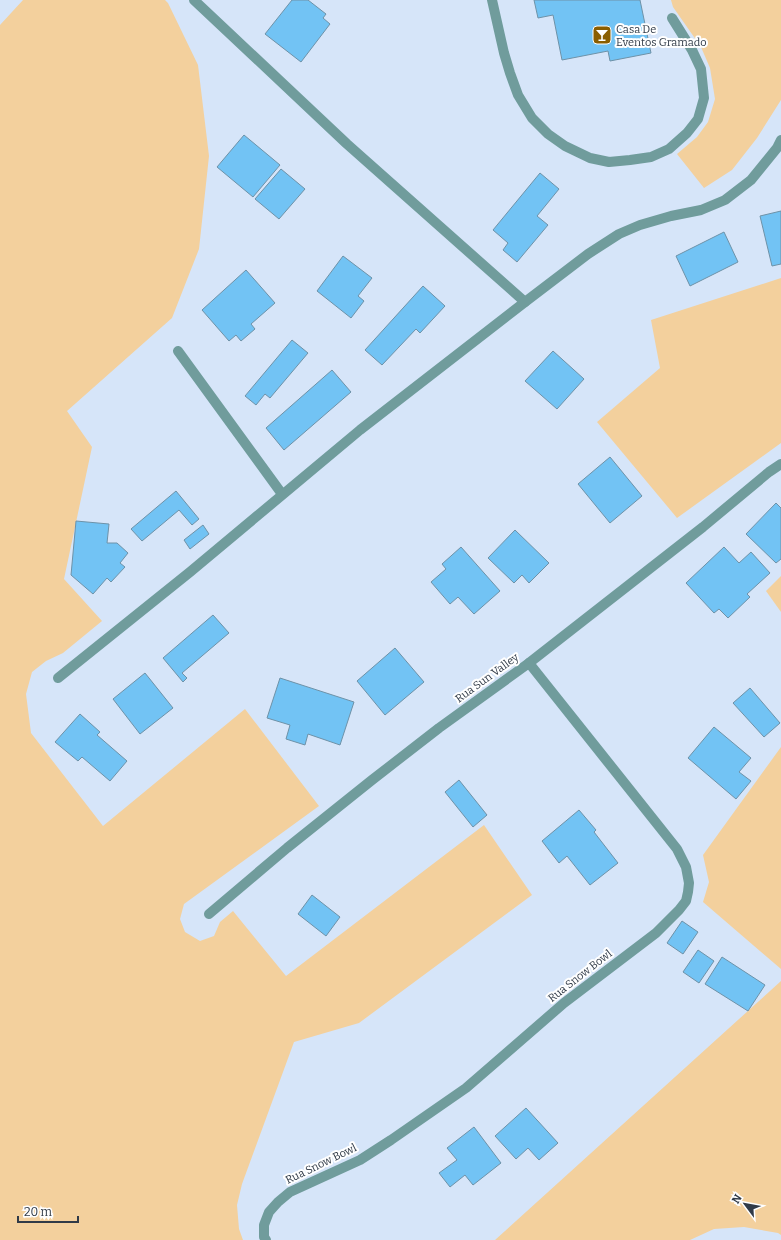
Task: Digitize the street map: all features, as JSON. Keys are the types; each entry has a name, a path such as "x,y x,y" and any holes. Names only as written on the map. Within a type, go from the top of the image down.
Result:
{"street":[{"path":"194,0 347,144 525,302"},
{"path":"492,0 506,60 518,95 532,118 548,134 564,146 590,158 609,162 651,157 669,149 687,133 698,119 704,98 701,69 692,50 672,18"},
{"path":"58,678 190,572 360,430 588,254 619,234 640,225 701,210 725,200 751,180 778,148 781,140"},
{"path":"178,351 282,494"},
{"name":"Rua Sun Valley","path":"209,914 287,848 372,780 439,728 529,663 781,464"},
{"name":"Rua Snow Bowl","path":"266,1240 264,1237 264,1225 269,1212 290,1192 360,1160 466,1088 564,1003 656,933 686,901 689,883 686,867 677,849 529,663"}],"shaded area":[{"path":"23,0 165,0 168,3 198,65 209,156 199,249 172,318 67,411 92,447 64,579 102,621 63,653 46,661 32,672 26,694 31,733 103,826 245,709 319,806 184,904 180,919 185,932 200,941 214,936 220,922 233,911 286,976 484,825 532,895 359,1023 294,1042 242,1184 237,1205 239,1229 243,1240 0,1240 0,25"},
{"path":"671,0 781,0 781,100 757,138 732,170 704,188 677,154 697,137 708,122 715,99 710,68 701,47 673,7"},
{"path":"781,278 781,443 677,518 597,422 660,368 651,320"},
{"path":"781,576 781,612 766,591"},
{"path":"781,747 781,969 703,902 709,882 703,855"},
{"path":"781,981 781,1235 778,1233 744,1227 714,1229 690,1240 495,1240"}],"building":[{"path":"292,0 308,0 326,14 323,18 330,24 301,62 265,34"},
{"name":"Casa De Eventos Gramado","path":"534,0 640,0 651,53 610,61 608,51 562,60 553,15 538,18"},
{"path":"244,135 280,165 253,197 217,167"},
{"path":"281,169 305,189 279,219 255,199"},
{"path":"540,173 559,189 537,216 548,225 517,262 503,250 508,243 493,230"},
{"path":"781,211 781,264 772,266 760,216"},
{"path":"724,232 738,262 690,286 676,256"},
{"path":"343,256 372,278 358,296 364,301 351,318 317,291"},
{"path":"246,270 275,303 251,324 255,329 241,341 236,335 229,341 202,310"},
{"path":"423,286 445,306 420,333 416,329 382,365 365,350"},
{"path":"292,340 308,353 270,398 265,394 256,405 245,396"},
{"path":"553,351 584,379 557,409 525,381"},
{"path":"332,370 351,392 284,450 266,428"},
{"path":"610,457 642,496 610,523 578,484"},
{"path":"176,491 199,519 192,525 179,510 142,541 131,529"},
{"path":"776,503 781,508 781,559 776,563 746,534"},
{"path":"76,521 109,524 107,543 117,543 128,553 120,563 125,567 111,582 107,578 93,594 71,575"},
{"path":"203,525 209,534 190,549 184,540"},
{"path":"515,530 549,563 529,583 522,575 514,583 488,558"},
{"path":"461,547 500,591 474,614 458,597 450,604 431,582 446,569 442,564"},
{"path":"724,547 739,563 751,552 770,573 747,594 750,597 728,618 719,609 714,613 686,583"},
{"path":"213,615 229,633 182,673 187,678 183,682 163,658"},
{"path":"395,648 424,682 385,715 357,681"},
{"path":"145,673 173,708 140,734 113,699"},
{"path":"280,678 354,702 340,745 308,734 305,745 286,739 290,725 267,718"},
{"path":"750,688 780,723 764,737 733,703"},
{"path":"80,714 100,732 97,735 127,761 110,781 82,757 78,761 55,742"},
{"path":"714,727 751,758 739,772 751,781 736,799 688,758"},
{"path":"459,780 487,815 473,827 445,792"},
{"path":"579,810 596,830 594,832 618,863 590,885 567,856 559,863 542,841"},
{"path":"312,895 340,917 326,936 298,914"},
{"path":"682,921 698,932 683,954 667,943"},
{"path":"698,950 714,961 699,983 683,972"},
{"path":"722,957 765,985 748,1011 705,984"},
{"path":"526,1108 558,1143 539,1160 528,1148 516,1159 495,1136"},
{"path":"474,1127 501,1163 473,1185 465,1175 450,1187 439,1173 457,1160 447,1148"}],"place":[{"name":"Casa De Eventos Gramado","path":"602,35"}]}
